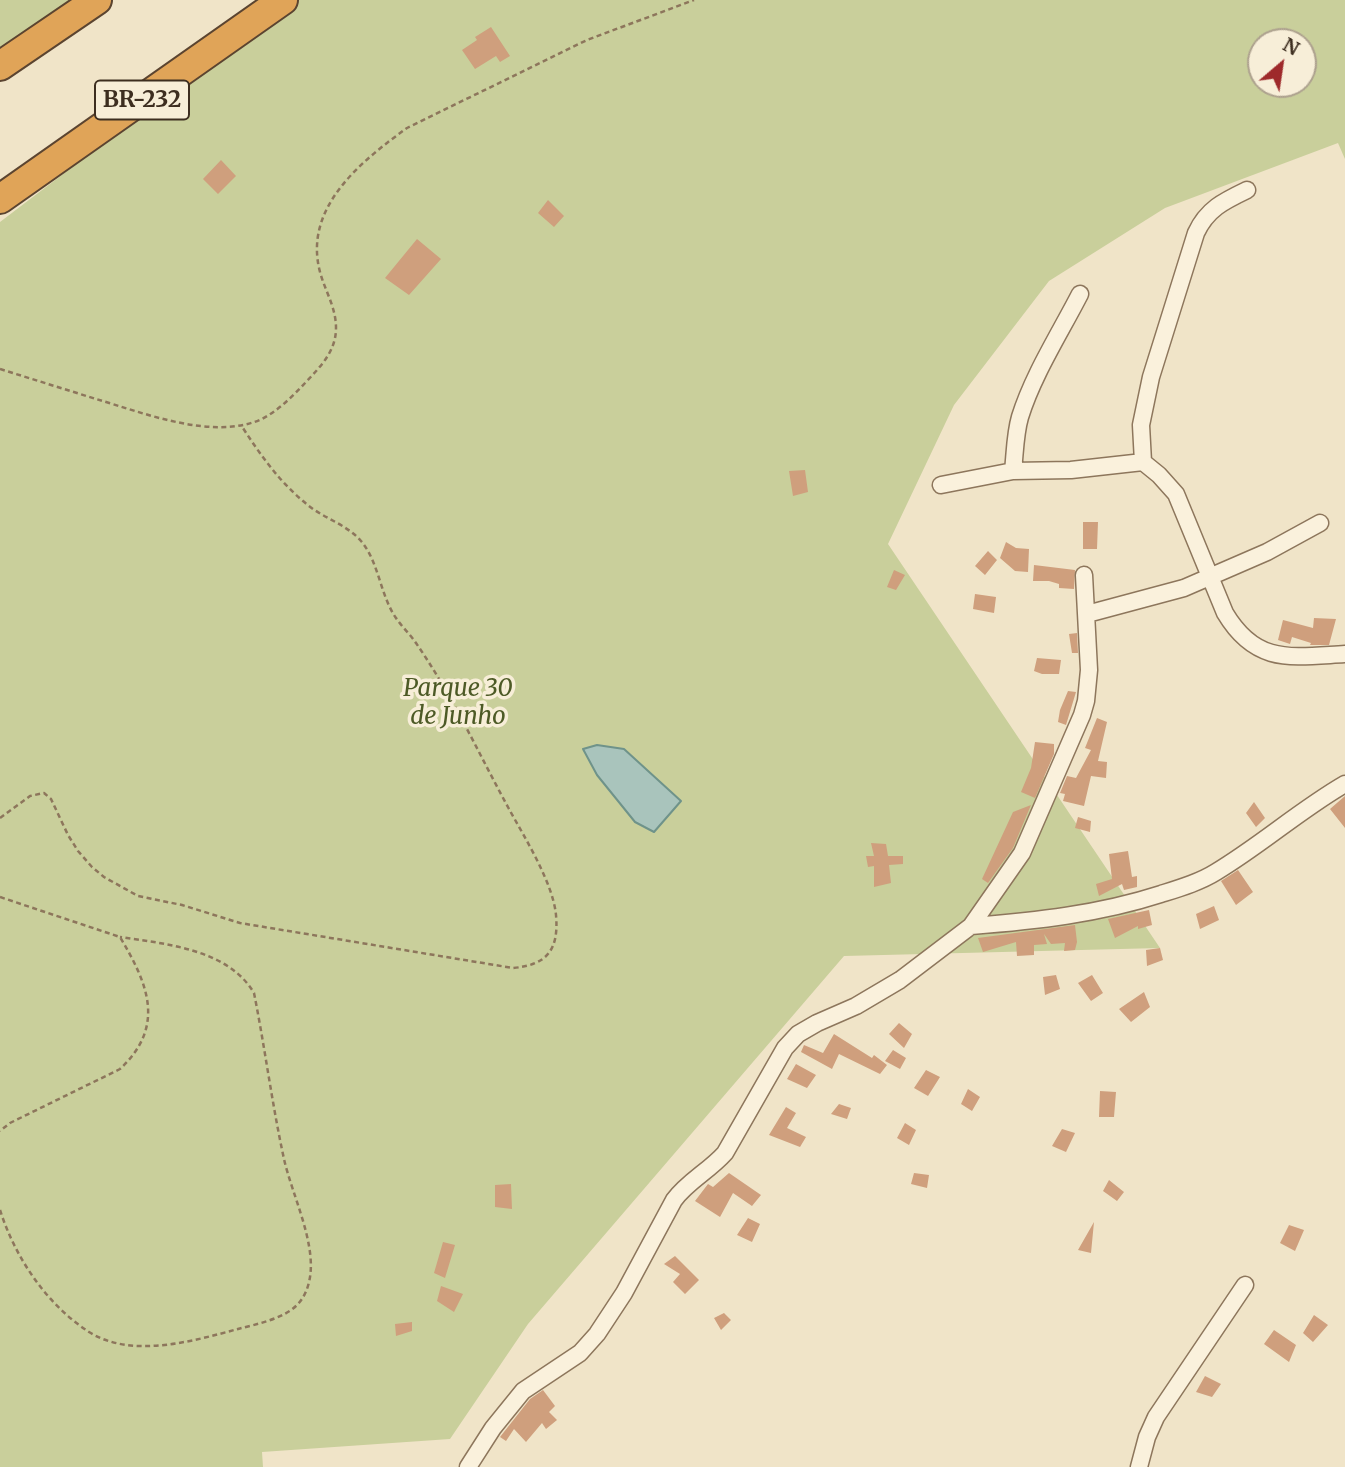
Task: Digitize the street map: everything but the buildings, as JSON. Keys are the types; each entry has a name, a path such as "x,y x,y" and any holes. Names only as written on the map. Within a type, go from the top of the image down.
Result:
{"highway":[{"path":"0,66 97,0"},
{"name":"BR-232","path":"0,199 283,0"}],"street":[{"path":"1143,462 1141,425 1151,377 1196,233 1206,215 1220,203 1247,190"},
{"path":"1013,471 1016,432 1021,415 1080,294"},
{"path":"941,485 1013,471 1071,470 1143,462 1176,494 1209,579 1233,627 1246,641 1262,651 1287,656 1345,654"},
{"path":"1087,614 1209,579 1320,523"},
{"path":"468,1467 493,1428 523,1391 580,1353 597,1334 624,1293 674,1200 682,1189 715,1164 733,1142 766,1078 785,1048 798,1034 856,1006 900,980 971,926 1022,853 1082,715 1088,690 1084,575"},
{"path":"971,926 1048,920 1095,912 1183,886 1215,873 1315,801 1345,784"},
{"path":"1139,1467 1156,1417 1245,1285"}],"path":[{"path":"0,369 170,421 213,426 241,425 260,419 288,400 319,368 334,345 336,327 333,307 320,271 317,239 321,216 354,173 383,145 407,128 587,40 694,0"},
{"path":"0,818 30,796 44,793 51,799 78,851 104,877 138,896 182,905 240,923 513,968 537,964 548,956 555,941 556,917 553,900 534,854 442,686 415,642 396,618 383,594 369,553 355,536 312,508 279,478 241,425"},
{"path":"0,897 120,937 185,949 227,965 246,979 254,993 285,1164 300,1209 312,1266 304,1296 296,1306 285,1313 253,1325 188,1342 133,1345 90,1333 40,1287 13,1242 0,1210"},
{"path":"0,1131 10,1123 120,1069 134,1056 149,1024 149,1010 141,972 120,937"}],"green space":[{"path":"0,0 77,0 0,55"},
{"name":"Parque 30 de Junho","path":"299,0 1345,0 1345,159 1338,143 1165,208 1049,281 954,405 888,544 1160,948 844,956 528,1324 450,1439 262,1452 263,1467 0,1467 0,222 188,79"}],"water":[{"path":"597,745 624,749 681,801 654,832 635,822 597,775 583,749"}]}
